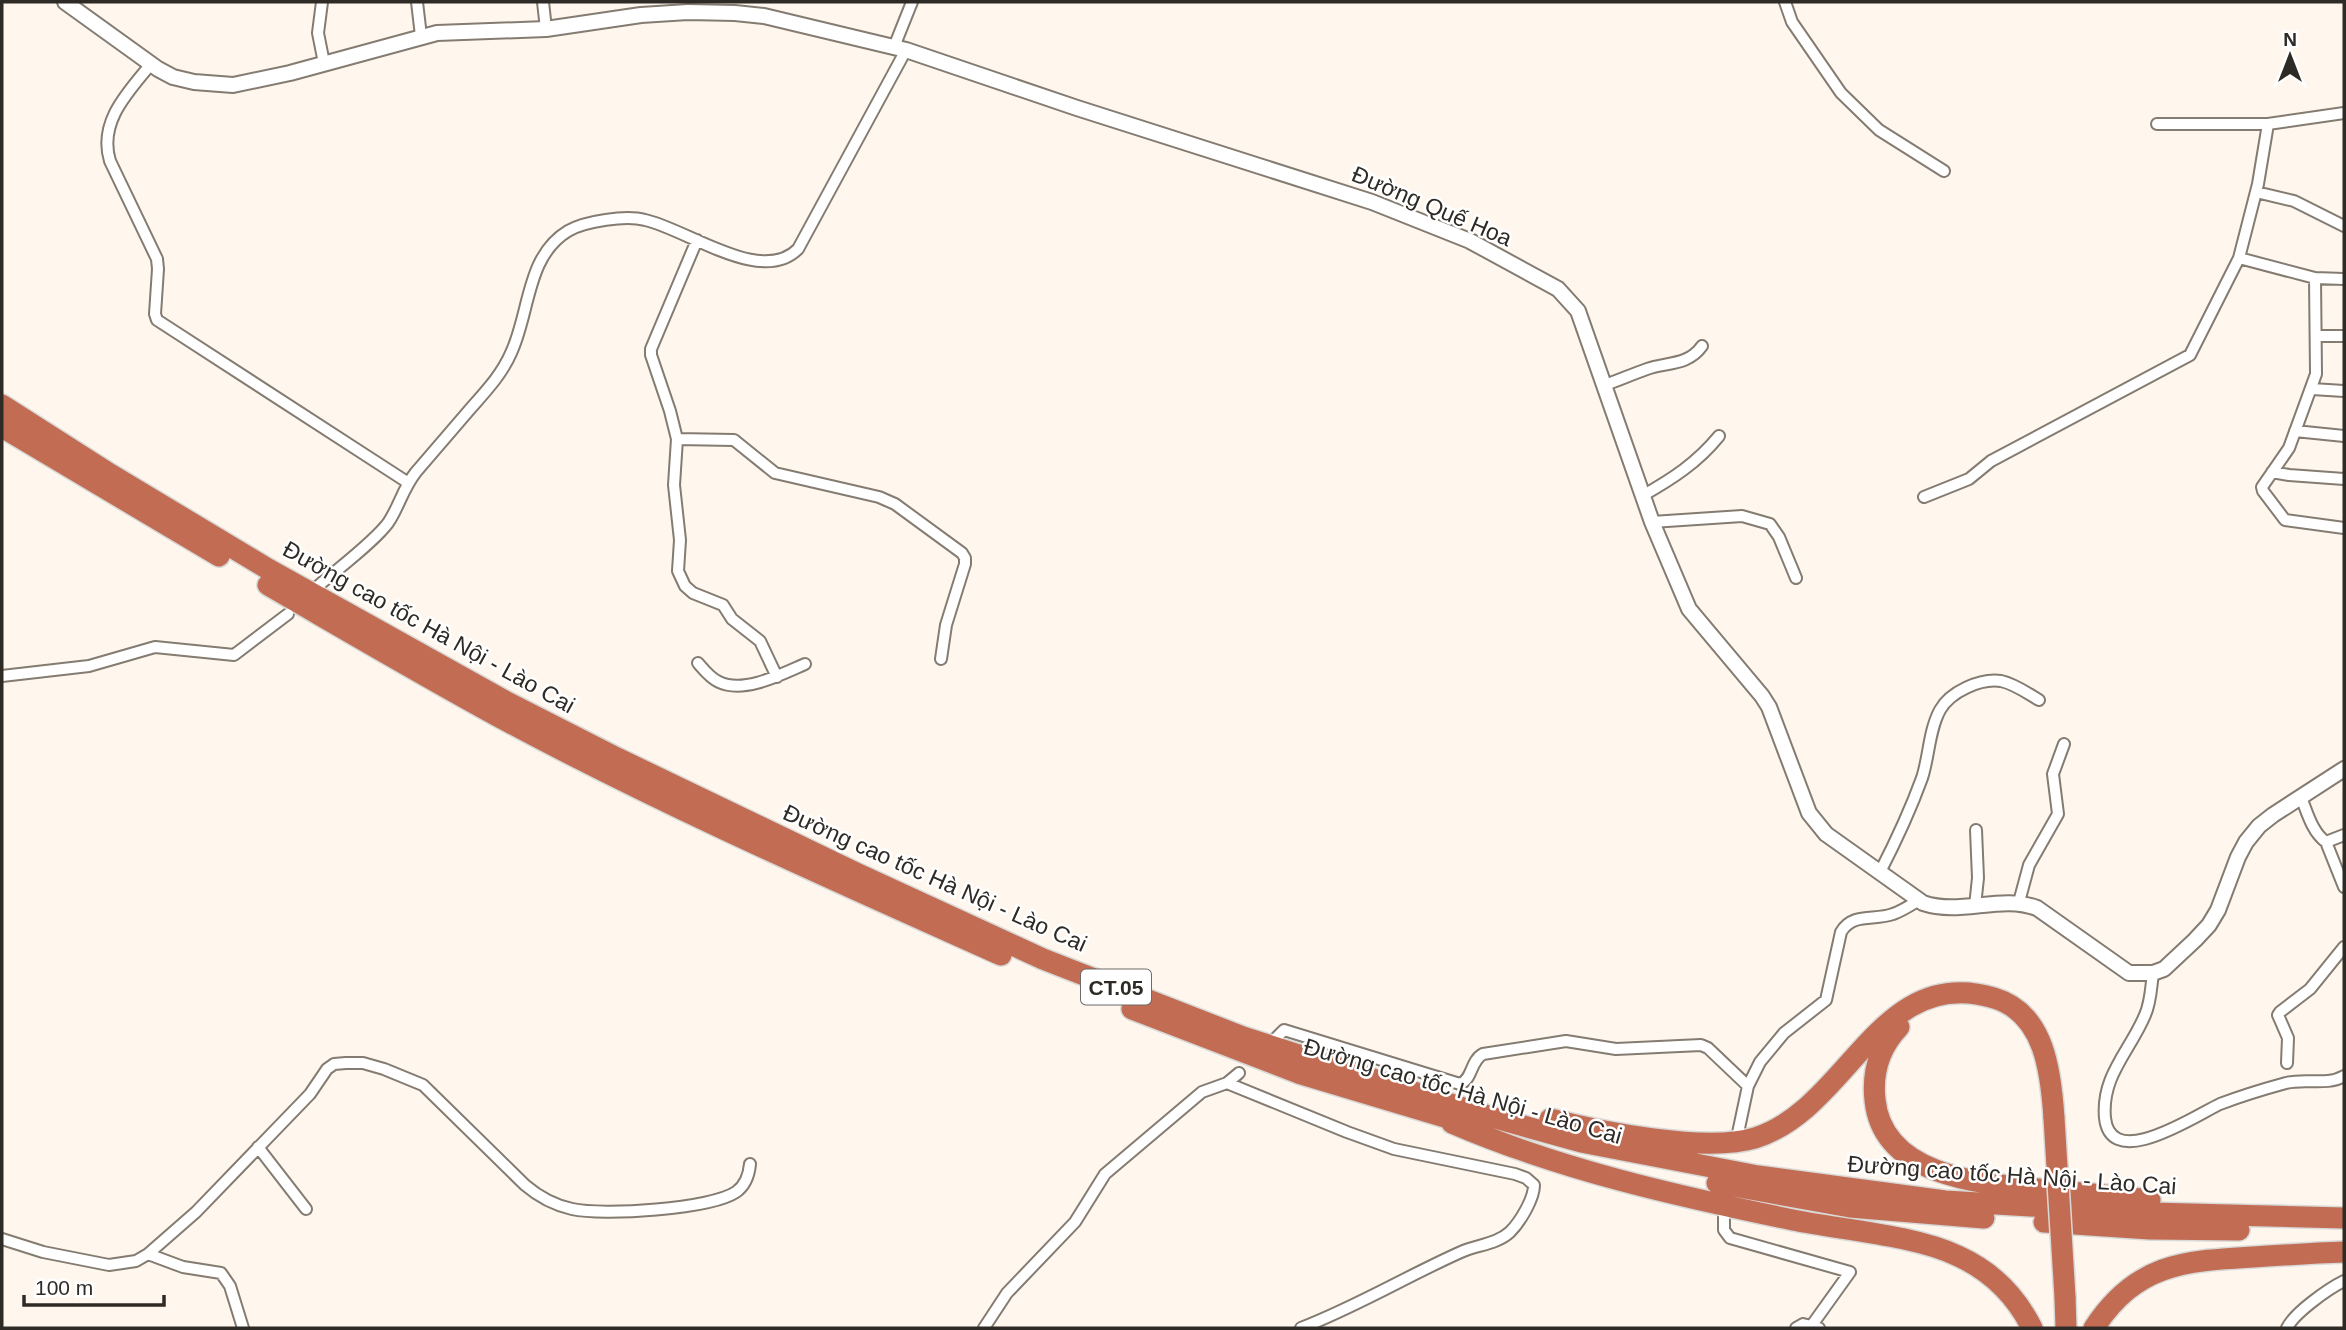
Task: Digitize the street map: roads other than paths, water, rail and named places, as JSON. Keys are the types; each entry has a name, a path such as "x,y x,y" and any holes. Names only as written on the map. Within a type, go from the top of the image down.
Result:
{"highway":[{"name":"Đường cao tốc Hà Nội - Lào Cai","path":"2,405 268,569 505,701 617,758 1043,959 1244,1037 1488,1116 1581,1142 1808,1184 1919,1198 2028,1207 2165,1214 2344,1217"},
{"name":"Đường cao tốc Hà Nội - Lào Cai","path":"2,427 310,609 504,719 848,887 1039,972 1276,1065 1427,1113 1579,1156 1769,1194 1850,1207 2150,1229 2344,1231"},
{"path":"1331,1066 1423,1083 1576,1126 1690,1142 1737,1142 1773,1130 1807,1108 1888,1021 1909,1007 1937,994 1957,991 1976,992 1999,999 2021,1012 2029,1021 2046,1061 2059,1297 2066,1328"},
{"path":"2049,1118 2037,1063 2025,1034 2014,1021 1986,1006 1958,1002 1940,1004 1914,1015 1896,1029 1884,1047 1877,1065 1874,1084 1876,1107 1884,1129 1896,1145 1911,1158 1945,1174 2008,1186 2344,1217"},
{"path":"1427,1113 1499,1143 1574,1167 1757,1212 1901,1239 1947,1251 1974,1264 2002,1285 2020,1305 2032,1328"},
{"path":"2094,1328 2125,1292 2141,1279 2171,1266 2220,1259 2344,1252"},
{"path":"2054,1328 2059,1297"}],"street":[{"name":"Đường Quế Hoa","path":"65,2 173,77 233,85 254,82 421,36 546,29 641,15 735,12 796,23 900,49 1372,202 1470,241 1558,289 1578,311 1642,496 1689,609 1737,664 1769,707 1809,813 1826,834 1919,900 1937,908 2019,902"},
{"path":"322,2 318,33 324,63"},
{"path":"417,2 421,36"},
{"path":"543,2 546,29"},
{"path":"317,587 385,527 407,482 505,366 537,269 556,239 571,229 593,222 633,218 657,223 750,260 779,262 790,257 798,249 900,49 912,2"},
{"path":"1785,2 1792,22 1841,93 1879,130 1944,171"},
{"path":"151,64 118,104 106,149 157,259 157,320 407,482"},
{"path":"2157,124 2268,124 2344,113"},
{"path":"1924,496 1969,480 1991,461 2190,355 2239,258 2256,192 2268,124"},
{"path":"2256,192 2294,201 2344,226"},
{"path":"697,240 651,349 677,439 674,485 680,540 677,565 680,579 693,593 723,605 732,619 760,641 777,677"},
{"path":"2239,258 2315,278 2344,279"},
{"path":"2315,278 2318,364 2312,389 2289,448 2264,482 2263,491 2285,520 2344,528"},
{"path":"2317,336 2344,336"},
{"path":"1605,385 1648,368 1673,365 1690,357 1702,346"},
{"path":"2312,389 2344,391"},
{"path":"2295,431 2344,436"},
{"path":"1642,496 1674,478 1702,457 1719,436"},
{"path":"677,439 734,440 775,473 879,497 895,504 962,553 965,564 946,625 941,659"},
{"path":"2272,472 2344,479"},
{"path":"1652,522 1742,516 1770,524 1779,537 1796,578"},
{"path":"2,676 89,666 164,646 234,655 288,614"},
{"path":"698,663 709,676 728,685 777,677 805,664"},
{"path":"1880,872 1907,820 1925,769 1940,710 1948,701 1957,692 1984,682 1998,681 2013,685 2039,700"},
{"path":"2064,744 2053,775 2058,814 2029,865 2019,902 2037,908 2129,973 2153,973 2164,969 2209,925 2218,910 2238,857 2259,826 2344,769"},
{"path":"2301,797 2316,834 2326,842 2344,887"},
{"path":"1975,906 1978,878 1976,830"},
{"path":"2326,842 2344,835"},
{"path":"1738,1133 1748,1086 1760,1062 1794,1024 1826,1000 1841,932 1845,926 1855,919 1891,915 1919,900"},
{"path":"2287,1063 2289,1044 2278,1016 2310,989 2344,947"},
{"path":"2153,973 2145,1016 2108,1082 2105,1119 2107,1127 2118,1138 2151,1138 2222,1103 2294,1081 2333,1081 2344,1076"},
{"path":"1269,1045 1284,1030 1460,1084 1468,1079 1473,1063 1483,1054 1566,1041 1629,1049 1701,1045 1708,1048 1748,1086"},
{"path":"2,1239 43,1252 109,1265 136,1261 148,1254 196,1212 310,1094 327,1069 334,1064 363,1063 423,1085 525,1185 537,1195 560,1206 606,1212 712,1201 743,1187 750,1164"},
{"path":"984,1328 1007,1293 1075,1222 1105,1174 1202,1092 1227,1083 1239,1073"},
{"path":"1227,1083 1335,1128 1394,1149 1515,1174 1534,1185 1534,1192 1520,1219 1510,1232 1500,1239 1463,1251 1301,1328"},
{"path":"258,1147 306,1209"},
{"path":"1724,1213 1724,1230 1730,1238 1850,1272 1816,1327 1803,1324 1796,1328"},
{"path":"148,1254 183,1267 221,1273 230,1286 243,1328"},
{"path":"2287,1328 2295,1317 2320,1296 2344,1281"}]}
